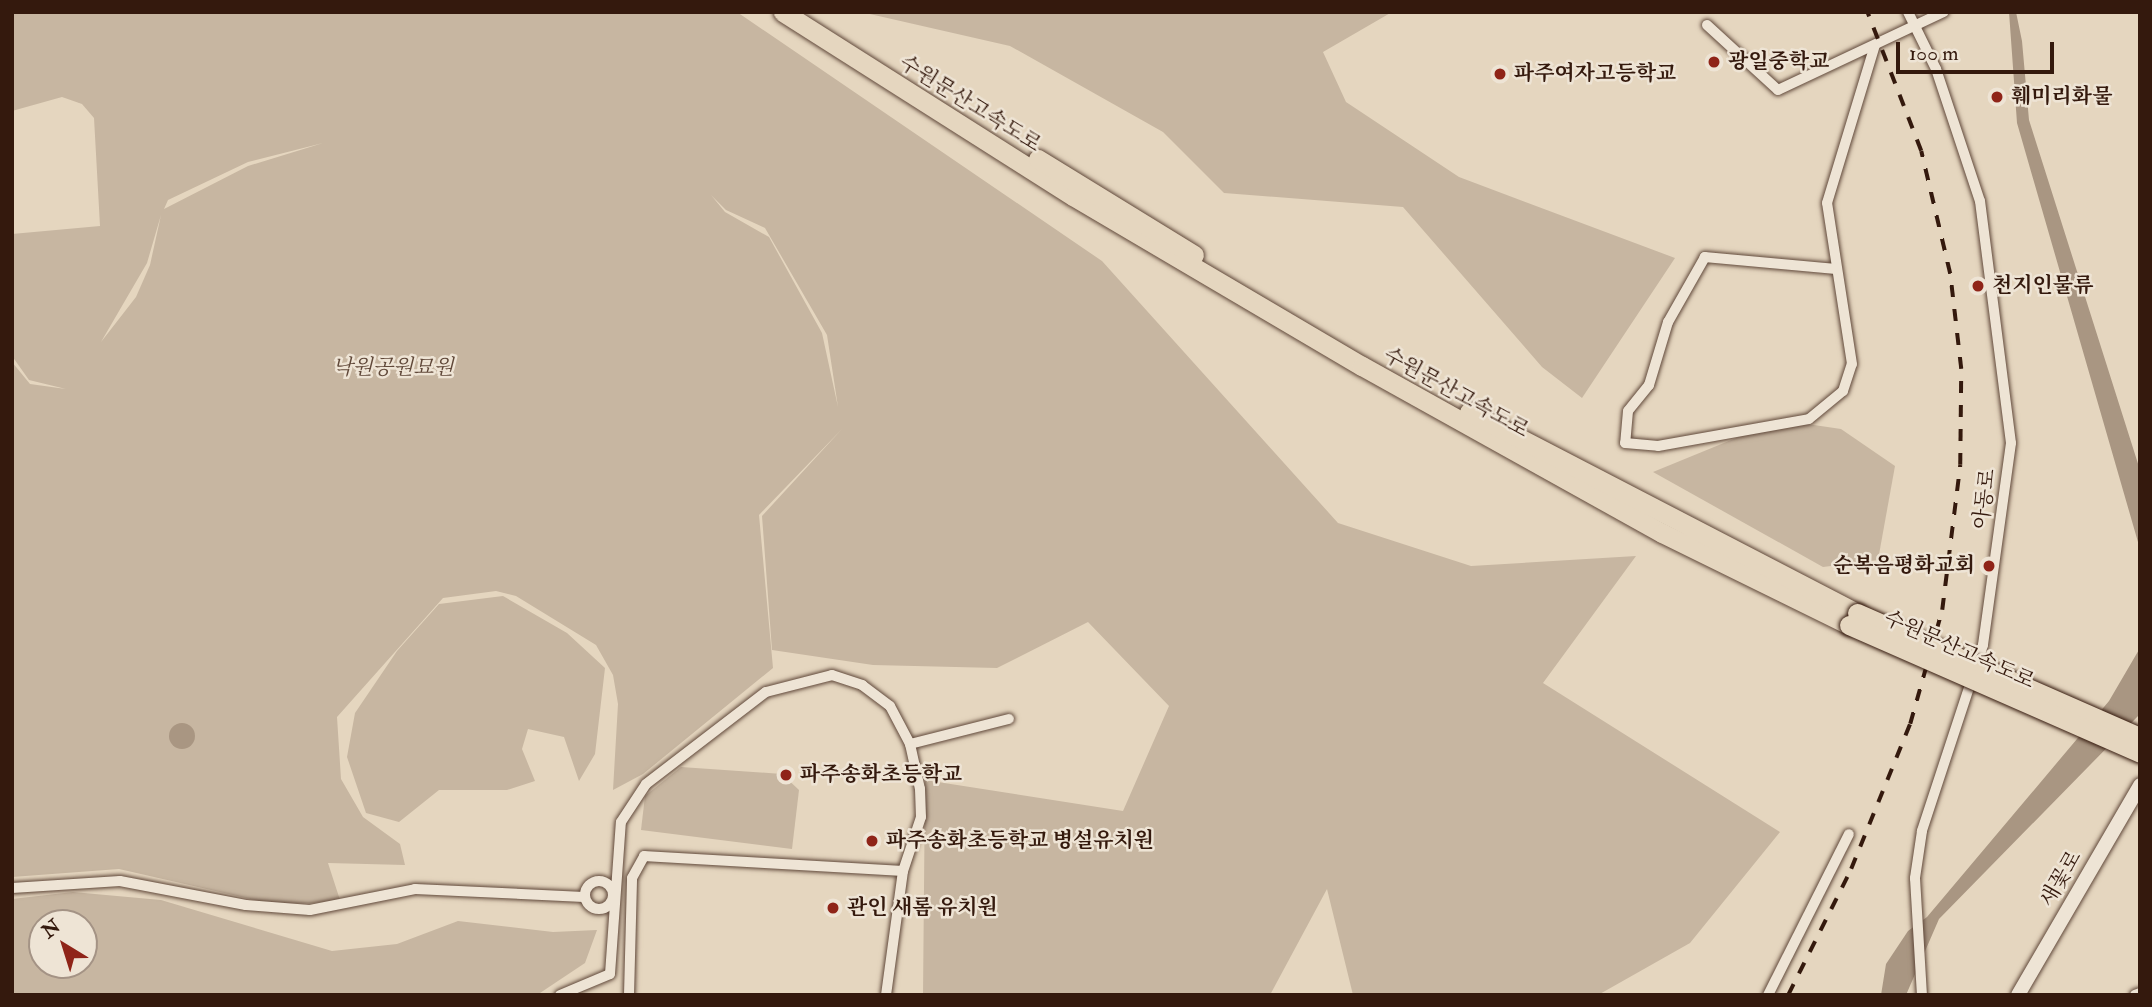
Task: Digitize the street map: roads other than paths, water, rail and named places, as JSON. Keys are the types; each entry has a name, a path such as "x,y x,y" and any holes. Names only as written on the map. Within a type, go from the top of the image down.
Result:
{"highway":[{"name":"수원문산고속도로","path":"783,12 1084,203 1374,373 1662,533 2140,752"},
{"name":"수원문산고속도로","path":"806,12 1250,289 1495,426 1853,619 2140,737"}],"street":[{"name":"아동로","path":"1908,12 1916,26 1980,201 2011,443 1983,645 1922,831 1916,917 1922,995"},
{"path":"1707,25 1778,90 1944,12"},
{"path":"1836,269 1705,257 1668,321 1649,385 1628,411 1625,443 1682,442 1809,419 1828,407 1843,391 1852,364 1827,203 1875,45"},
{"path":"610,974 613,897 621,822 646,783 766,692 818,675 849,678 890,706 910,744 921,817 903,871 886,995"},
{"path":"910,744 1009,719"},
{"name":"새꽃로","path":"2018,995 2140,785"},
{"path":"1768,995 1849,834"},
{"path":"629,995 632,878 644,856 903,871"},
{"path":"12,888 120,881 246,905 310,910 415,889 584,897 599,910 613,897"},
{"path":"584,897 598,881 613,897"},
{"path":"560,995 610,974 631,978"}],"railway":[{"path":"1788,995 1851,869 1910,724 1942,610 1960,465 1961,369 1950,274 1921,151 1867,12"}],"place":[{"name":"광일중학교","path":"1714,62"},
{"name":"파주여자고등학교","path":"1500,74"},
{"name":"훼미리화물","path":"1997,97"},
{"name":"천지인물류","path":"1978,286"},
{"name":"순복음평화교회","path":"1989,566"},
{"name":"파주송화초등학교","path":"786,775"},
{"name":"파주송화초등학교 병설유치원","path":"872,841"},
{"name":"관인 새롬 유치원","path":"833,908"}],"park label":[{"name":"낙원공원묘원","path":"393,368"}]}
